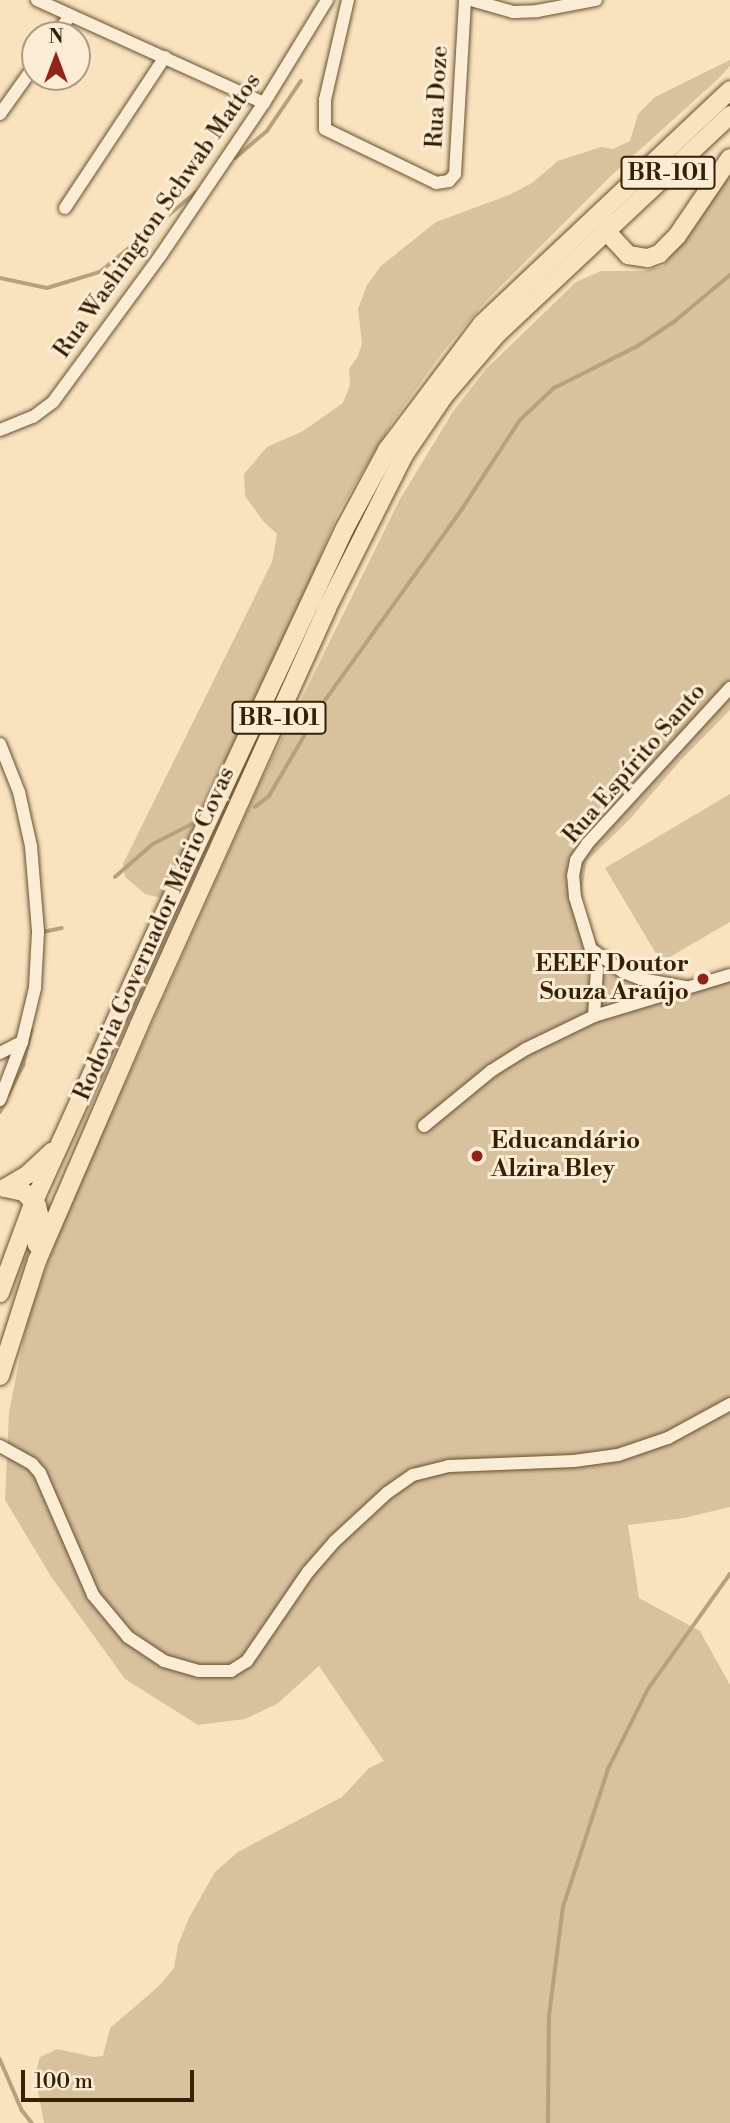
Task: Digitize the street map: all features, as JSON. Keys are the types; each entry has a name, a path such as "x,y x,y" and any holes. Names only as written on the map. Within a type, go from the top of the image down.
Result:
{"highway":[{"name":"Rodovia Governador Mário Covas","path":"0,1293 34,1201 59,1146 345,528 387,450 482,324 730,90"},
{"name":"Rodovia Governador Mário Covas","path":"0,1376 37,1261 139,1025 327,608 404,454 444,396 497,334 730,115"},
{"path":"625,188 604,221 606,231 628,255 648,258 659,254 677,236 730,158"},
{"path":"2,1189 26,1175 59,1146"},
{"path":"0,1342 41,1231 41,1219 34,1201 24,1192 2,1189"}],"street":[{"path":"37,0 264,103"},
{"name":"Rua Washington Schwab Mattos","path":"0,430 33,417 53,402 161,255 264,103 327,0"},
{"name":"Rua Doze","path":"348,0 325,100 325,129 436,183 449,181 455,174 464,0"},
{"path":"471,0 513,12 551,4 596,0"},
{"path":"66,21 70,16"},
{"path":"65,208 165,57"},
{"path":"0,114 21,85"},
{"name":"Rua Espírito Santo","path":"594,1016 597,978 594,951 575,897 573,876 576,860 587,844 730,688"},
{"path":"0,744 19,792 30,846 38,932 35,988 22,1042 0,1100"},
{"path":"594,951 623,972 641,979 688,988"},
{"path":"424,1126 491,1071 526,1049 594,1016 730,975"},
{"path":"0,1054 22,1042"},
{"path":"0,1446 32,1464 40,1473 93,1595 128,1637 164,1661 199,1671 231,1671 247,1661 308,1572 334,1542 387,1493 413,1475 449,1466 574,1461 618,1455 675,1435 730,1404"}],"shaded area":[{"path":"730,60 730,66 716,81 614,173 483,304 442,353 393,421 338,513 315,569 161,898 145,894 125,877 123,864 272,562 277,534 263,521 245,496 244,474 267,447 303,431 343,403 350,385 349,369 358,356 362,343 358,309 367,285 381,266 436,222 509,195 532,183 558,161 601,147 613,149 630,141 638,114 655,97"},
{"path":"730,175 730,710 680,761 630,819 587,861 582,889 583,910 589,931 601,948 631,971 690,982 730,973 730,1507 684,1518 628,1525 639,1598 700,1631 730,1685 730,2123 44,2123 35,2075 40,2057 57,2049 94,2057 103,2056 110,2028 159,1986 174,1968 178,1945 189,1918 215,1872 238,1852 342,1797 369,1768 384,1761 319,1666 277,1704 245,1719 198,1725 125,1679 52,1578 5,1500 9,1412 27,1321 60,1228 259,785 400,499 454,410 487,368 576,282 601,271 644,271 663,266"},
{"path":"730,794 730,922 661,962 605,868"}],"waterway":[{"path":"235,158 267,131 301,81"},
{"path":"0,278 47,288 100,272 195,193"},
{"path":"255,807 269,796 326,699 462,509 520,420 554,388 638,346 675,321 730,275"},
{"path":"115,877 153,844 194,823"},
{"path":"43,932 62,928"},
{"path":"8,1095 23,1065 31,1030"},
{"path":"0,1112 5,1102"},
{"path":"548,2123 549,2016 563,1907 608,1769 648,1689 730,1574"},
{"path":"0,2059 22,2110 32,2123"}],"place":[{"name":"EEEF Doutor Souza Araújo","path":"703,979"},
{"name":"Educandário Alzira Bley","path":"477,1156"}]}
